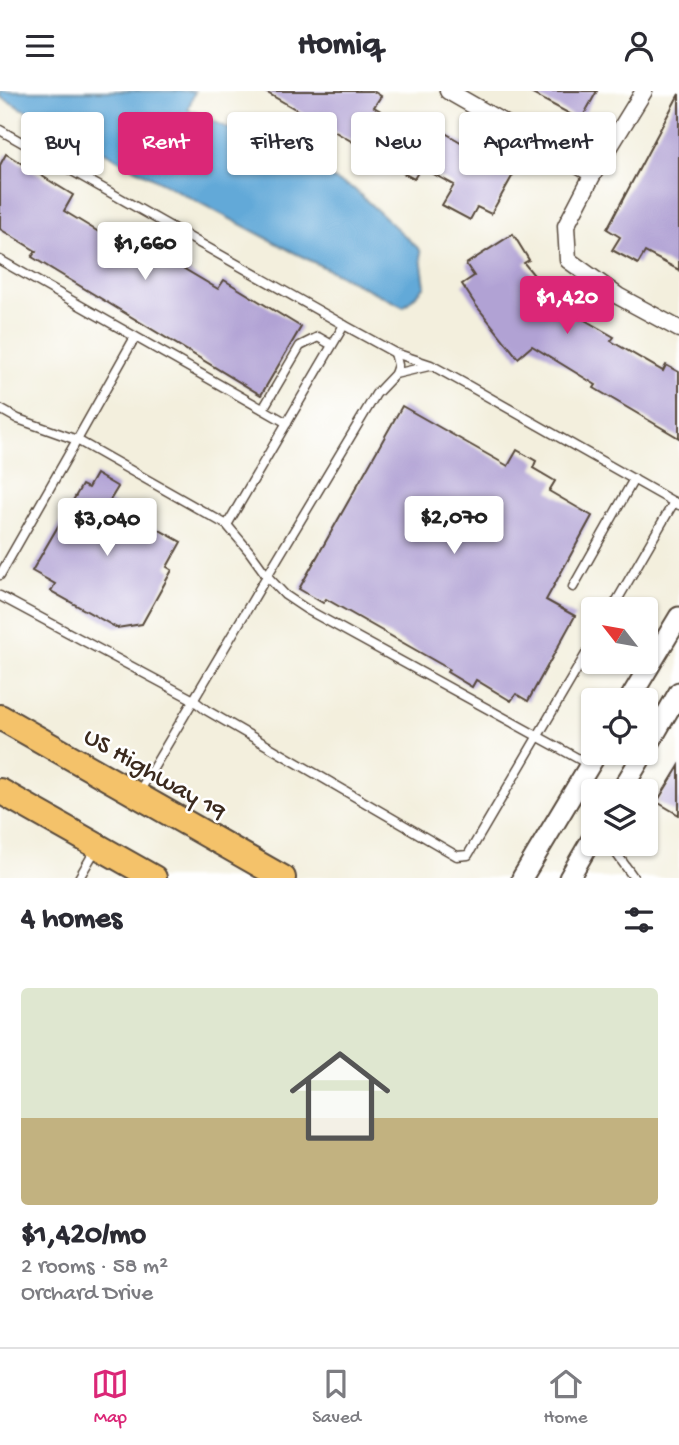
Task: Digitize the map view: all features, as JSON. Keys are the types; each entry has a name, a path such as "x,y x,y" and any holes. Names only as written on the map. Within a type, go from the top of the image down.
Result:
{"highway":[{"name":"US Highway 19","path":"0,717 283,878"},
{"path":"0,791 154,878"}],"street":[{"path":"448,91 485,112"},
{"path":"616,137 644,91"},
{"path":"592,175 566,226 568,260 618,296 679,329"},
{"path":"636,688 679,617"},
{"path":"658,728 679,692"},
{"path":"522,878 589,765"},
{"path":"569,878 582,856"}],"lane":[{"path":"0,130 344,325 396,353 431,365 677,504 619,597"},
{"path":"0,260 287,423"},
{"path":"227,524 344,325"},
{"path":"0,575 135,337"},
{"path":"263,409 300,346 318,337 332,345"},
{"path":"138,795 192,699 376,394 395,374 398,365 396,353"},
{"path":"395,374 431,365"},
{"path":"0,409 18,419 77,440 227,524 267,576 285,595 306,609 538,736 581,754"},
{"path":"573,587 634,479"},
{"path":"0,596 192,699 205,710 305,770 457,856 468,855 581,663"},
{"path":"79,878 98,846"},
{"path":"619,856 634,878"}],"water":[{"path":"0,91 195,91 188,109 194,112 118,112 118,159 104,152 104,112 28,112 0,97"},
{"path":"213,121 227,128 227,175 325,175 354,189 420,250 425,286 404,307 147,175 213,175"}],"building":[{"path":"264,91 373,91 381,96 374,107 383,112 351,112 351,141 337,133 337,112 301,112"},
{"path":"527,91 597,91 585,112 566,112"},
{"path":"679,94 679,270 645,252 638,264 612,250 620,237 607,229"},
{"path":"445,133 459,141 459,175 513,175 491,214 477,207 470,220 442,205 454,185 436,175 445,175"},
{"path":"6,154 21,163 21,175 40,175 73,195 64,211 107,237 114,227 218,289 224,280 301,327 261,395 32,257 36,251 0,229 0,165"},
{"path":"513,234 529,260 524,263 572,322 576,315 614,337 611,341 663,371 666,365 679,372 679,438 594,388 596,385 532,346 518,358 462,284 474,276 466,264"},
{"path":"402,406 508,466 517,450 536,461 533,468 555,481 549,491 592,516 546,600 575,616 528,701 516,694 511,701 476,680 472,687 447,672 449,669 326,599 323,603 299,589"},
{"path":"96,474 118,487 109,502 181,542 167,567 172,570 142,624 117,628 51,591 55,584 32,571 82,485 88,488"},
{"path":"679,766 679,815 658,800"}]}
